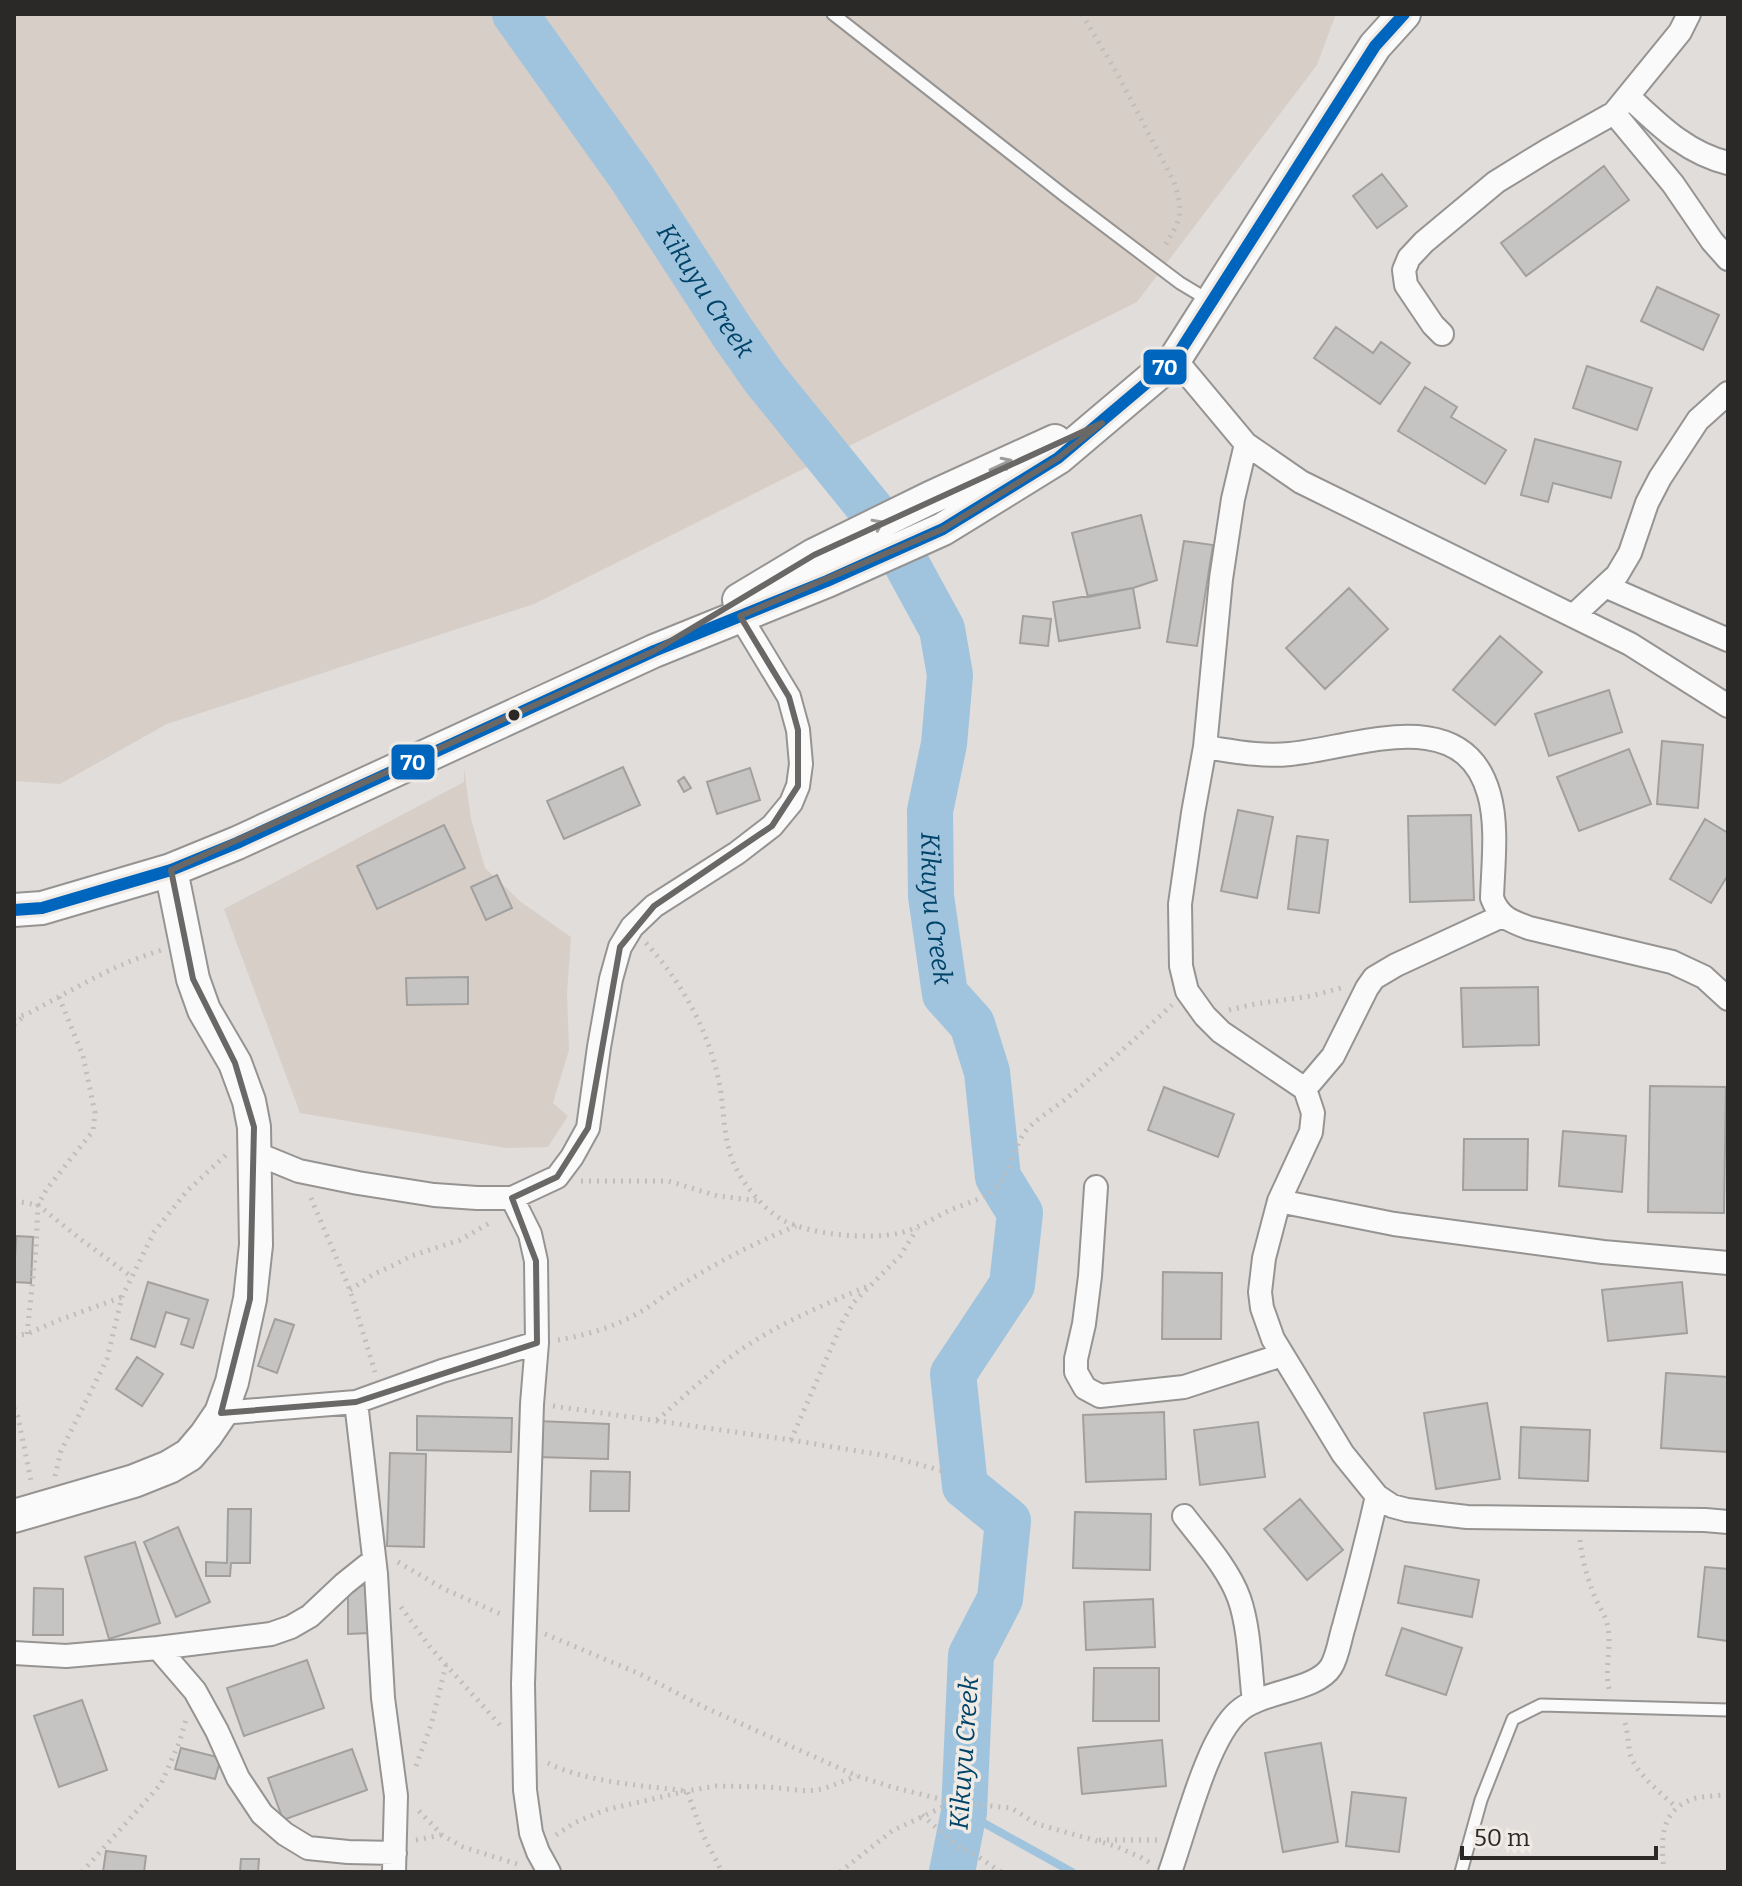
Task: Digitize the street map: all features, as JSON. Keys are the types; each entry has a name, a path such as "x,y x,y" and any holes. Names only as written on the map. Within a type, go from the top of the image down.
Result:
{"street":[{"path":"14,910 42,908 171,870 237,843 654,651 820,568 943,529 1058,458 1175,359 1375,46 1404,14"},
{"path":"1442,334 1406,285 1404,270 1409,258 1496,182 1621,104 1680,32 1689,14"},
{"path":"1621,104 1693,151 1728,163"},
{"path":"1621,104 1712,241 1728,259"},
{"path":"1175,359 1246,444 1301,482 1630,644 1728,706"},
{"path":"1573,616 1617,575 1630,553 1647,503 1668,466 1698,420 1728,393"},
{"path":"654,651 740,616 930,498 1045,444 1102,423"},
{"path":"1246,444 1233,499 1221,579 1205,747 1180,904 1181,966 1187,991 1205,1016 1221,1032 1305,1089 1313,1113 1311,1132 1279,1201 1264,1258 1260,1292 1266,1322 1282,1355 1343,1454 1377,1496 1392,1506 1430,1514 1467,1517 1726,1518"},
{"path":"1605,586 1728,640"},
{"path":"255,1140 299,1171 434,1195 514,1201 557,1177 588,1128 611,979 620,947 632,927 654,906 737,853 772,826 791,803 798,786 801,764 798,730 789,697 740,616"},
{"path":"1205,747 1258,755 1287,755 1367,739 1415,736 1452,746 1476,766 1490,795 1493,820 1492,898 1502,916 1529,928 1672,962 1704,977 1728,999"},
{"path":"33,1511 134,1481 189,1455 221,1413 232,1382 250,1299 256,1245 255,1140 249,1101 235,1063 204,1010 193,979 171,870"},
{"path":"1305,1089 1333,1056 1374,978 1502,916"},
{"path":"1096,1187 1084,1324 1076,1359 1076,1372 1085,1388 1100,1396 1184,1387 1282,1355"},
{"path":"514,1201 530,1234 536,1261 537,1343 532,1404 523,1684 525,1790 531,1833 544,1864"},
{"path":"1279,1201 1394,1224 1603,1252 1728,1263"},
{"path":"221,1413 356,1402 442,1371 537,1343"},
{"path":"158,1648 195,1691 238,1778 262,1814 285,1834 308,1848 348,1852 394,1862 400,1790 383,1698 374,1561 356,1402"},
{"path":"1162,1868 1182,1839 1214,1748 1239,1710 1319,1679 1332,1667 1377,1496"},
{"path":"1184,1516 1229,1578 1239,1599 1254,1702"},
{"path":"14,1653 66,1656 271,1634 310,1616 374,1561"}],"lane":[{"path":"833,14 1155,264 1210,302"},
{"path":"1461,1872 1481,1800 1513,1719 1541,1705 1728,1710"}],"path":[{"path":"1082,14 1158,148 1180,199 1180,221 1155,264"},
{"path":"632,927 660,958 692,1004 712,1054 721,1091 726,1135 732,1159 743,1181 780,1219 840,1235 864,1237 898,1234 918,1228 990,1193 1002,1182 1027,1130 1109,1062 1187,991"},
{"path":"14,1018 105,972 187,943"},
{"path":"1205,1016 1255,1004 1311,996 1374,978"},
{"path":"27,1334 38,1205 93,1131 95,1113 83,1056 59,997"},
{"path":"14,1025 27,1014"},
{"path":"33,1511 107,1359 122,1297 154,1232 179,1201 255,1140"},
{"path":"299,1171 350,1290 382,1393"},
{"path":"557,1177 578,1181 668,1181 718,1196 760,1201"},
{"path":"14,1201 38,1205 132,1277"},
{"path":"350,1290 411,1256 480,1230 514,1201"},
{"path":"537,1343 603,1329 639,1313 748,1246 797,1226"},
{"path":"791,1440 854,1302 900,1256 918,1228"},
{"path":"657,1420 720,1364 750,1344 795,1318 868,1286"},
{"path":"14,1336 27,1334 122,1297"},
{"path":"532,1404 791,1440 888,1456 943,1471"},
{"path":"14,1408 33,1511"},
{"path":"1578,1518 1582,1563 1607,1622 1610,1643 1608,1685 1626,1725 1631,1755 1635,1765 1676,1807"},
{"path":"374,1561 640,1674 704,1707 857,1776 952,1802 1011,1808 1037,1824 1115,1846 1162,1868"},
{"path":"374,1561 430,1647 524,1750 559,1769 630,1784 687,1791"},
{"path":"446,1664 431,1725 415,1768 400,1790 442,1835 463,1847 519,1864 544,1864 574,1823 605,1810 716,1786 815,1790 857,1776"},
{"path":"82,1872 161,1784 179,1743 195,1691"},
{"path":"687,1791 703,1835 722,1872"},
{"path":"1664,1872 1667,1817 1676,1807 1696,1798 1728,1794"},
{"path":"840,1872 892,1831 952,1802"},
{"path":"922,1815 956,1845 1001,1872"},
{"path":"1089,1840 1182,1839"}],"highlighted area":[{"path":"1102,423 1058,458 943,529 740,616 789,697 798,730 798,786 772,826 654,906 620,947 588,1128 557,1177 512,1198 536,1261 537,1343 356,1402 221,1413 250,1299 254,1127 235,1063 193,979 171,870 654,651 814,555"}],"shaded area":[{"path":"14,14 1336,14 1317,65 1137,302 534,604 167,724 60,784 14,781"},
{"path":"464,768 471,819 485,868 521,902 571,937 567,993 569,1050 553,1103 568,1116 548,1147 506,1148 300,1113 224,909 464,782"}],"building":[{"path":"1604,166 1629,200 1526,276 1501,243"},
{"path":"1382,174 1407,206 1377,228 1353,196"},
{"path":"1657,287 1719,315 1703,350 1641,321"},
{"path":"1336,327 1373,353 1381,342 1410,363 1380,404 1314,358"},
{"path":"1587,366 1652,388 1637,430 1573,408"},
{"path":"1425,387 1457,407 1451,417 1506,450 1485,484 1398,431"},
{"path":"1535,439 1621,462 1611,498 1553,483 1548,502 1521,495"},
{"path":"1141,515 1157,580 1088,597 1072,533"},
{"path":"1184,541 1213,545 1197,646 1167,642"},
{"path":"1133,588 1140,628 1059,641 1053,602"},
{"path":"1349,588 1388,629 1325,689 1286,648"},
{"path":"1023,616 1051,619 1048,646 1020,643"},
{"path":"1500,636 1542,672 1495,725 1453,690"},
{"path":"1609,690 1622,732 1549,756 1535,714"},
{"path":"1662,741 1703,745 1698,808 1657,804"},
{"path":"1629,749 1651,804 1579,831 1557,777"},
{"path":"623,767 640,805 564,839 547,801"},
{"path":"750,768 760,800 717,814 707,782"},
{"path":"684,777 691,788 684,792 678,781"},
{"path":"1238,810 1273,817 1257,898 1221,891"},
{"path":"1471,815 1474,900 1410,902 1408,816"},
{"path":"1705,819 1728,833 1728,875 1711,903 1670,879"},
{"path":"444,825 465,868 377,909 357,866"},
{"path":"1297,836 1328,840 1319,913 1288,909"},
{"path":"497,875 512,908 486,920 471,887"},
{"path":"468,977 468,1004 407,1005 406,978"},
{"path":"1538,987 1539,1045 1463,1047 1461,988"},
{"path":"1650,1086 1726,1087 1724,1213 1648,1212"},
{"path":"1164,1087 1234,1114 1218,1157 1148,1130"},
{"path":"1563,1131 1626,1136 1622,1192 1559,1186"},
{"path":"1464,1139 1528,1139 1527,1190 1463,1190"},
{"path":"16,1236 33,1237 31,1283 14,1282"},
{"path":"1163,1272 1222,1273 1221,1339 1162,1339"},
{"path":"148,1282 208,1300 193,1348 181,1344 189,1319 166,1312 155,1347 131,1339"},
{"path":"1682,1282 1687,1333 1608,1341 1602,1290"},
{"path":"275,1319 294,1325 277,1373 258,1366"},
{"path":"137,1357 163,1374 142,1406 116,1389"},
{"path":"1666,1373 1728,1377 1728,1452 1661,1448"},
{"path":"1487,1403 1500,1479 1436,1489 1424,1413"},
{"path":"1164,1412 1166,1479 1086,1482 1083,1415"},
{"path":"417,1416 512,1418 511,1452 417,1450"},
{"path":"537,1421 609,1424 608,1459 536,1457"},
{"path":"1258,1422 1265,1477 1200,1485 1194,1430"},
{"path":"1521,1427 1590,1430 1588,1481 1519,1478"},
{"path":"390,1453 426,1454 424,1547 387,1546"},
{"path":"591,1471 630,1472 629,1511 590,1511"},
{"path":"1300,1499 1343,1550 1307,1580 1264,1529"},
{"path":"228,1509 251,1509 250,1563 231,1563 230,1576 206,1576 206,1562 227,1563"},
{"path":"1075,1512 1151,1514 1150,1570 1073,1568"},
{"path":"178,1527 210,1602 176,1617 144,1542"},
{"path":"135,1542 160,1623 109,1639 85,1557"},
{"path":"1405,1566 1479,1580 1472,1617 1398,1603"},
{"path":"1705,1567 1728,1569 1728,1641 1698,1637"},
{"path":"369,1585 370,1633 348,1634 348,1586"},
{"path":"34,1588 63,1589 63,1635 33,1635"},
{"path":"1153,1599 1155,1647 1086,1650 1084,1602"},
{"path":"1402,1628 1462,1648 1446,1695 1386,1675"},
{"path":"307,1660 324,1708 244,1736 227,1688"},
{"path":"1094,1668 1159,1668 1159,1721 1093,1721"},
{"path":"82,1700 107,1770 59,1787 34,1716"},
{"path":"1162,1740 1166,1786 1082,1794 1078,1748"},
{"path":"1321,1743 1338,1842 1283,1852 1265,1753"},
{"path":"181,1748 221,1758 215,1779 175,1769"},
{"path":"352,1749 367,1790 283,1820 268,1778"},
{"path":"1352,1792 1406,1798 1399,1852 1346,1846"},
{"path":"106,1851 146,1856 144,1872 103,1872"},
{"path":"241,1859 259,1859 258,1872 240,1872"}],"waterway":[{"name":"Kikuyu Creek","path":"515,14 632,178 765,379 872,511 906,563 942,629 950,675 944,744 930,811 931,896 945,994 972,1024 987,1072 998,1177 1020,1213 1012,1285 953,1374 965,1486 1008,1521 1000,1599 971,1655 964,1812 952,1872"},
{"path":"964,1812 1072,1872"}],"transit line":[{"name":"70","path":"14,910 42,908 171,870 237,843 654,651 827,581 943,529 1058,458 1175,359 1375,46 1404,14"}]}
